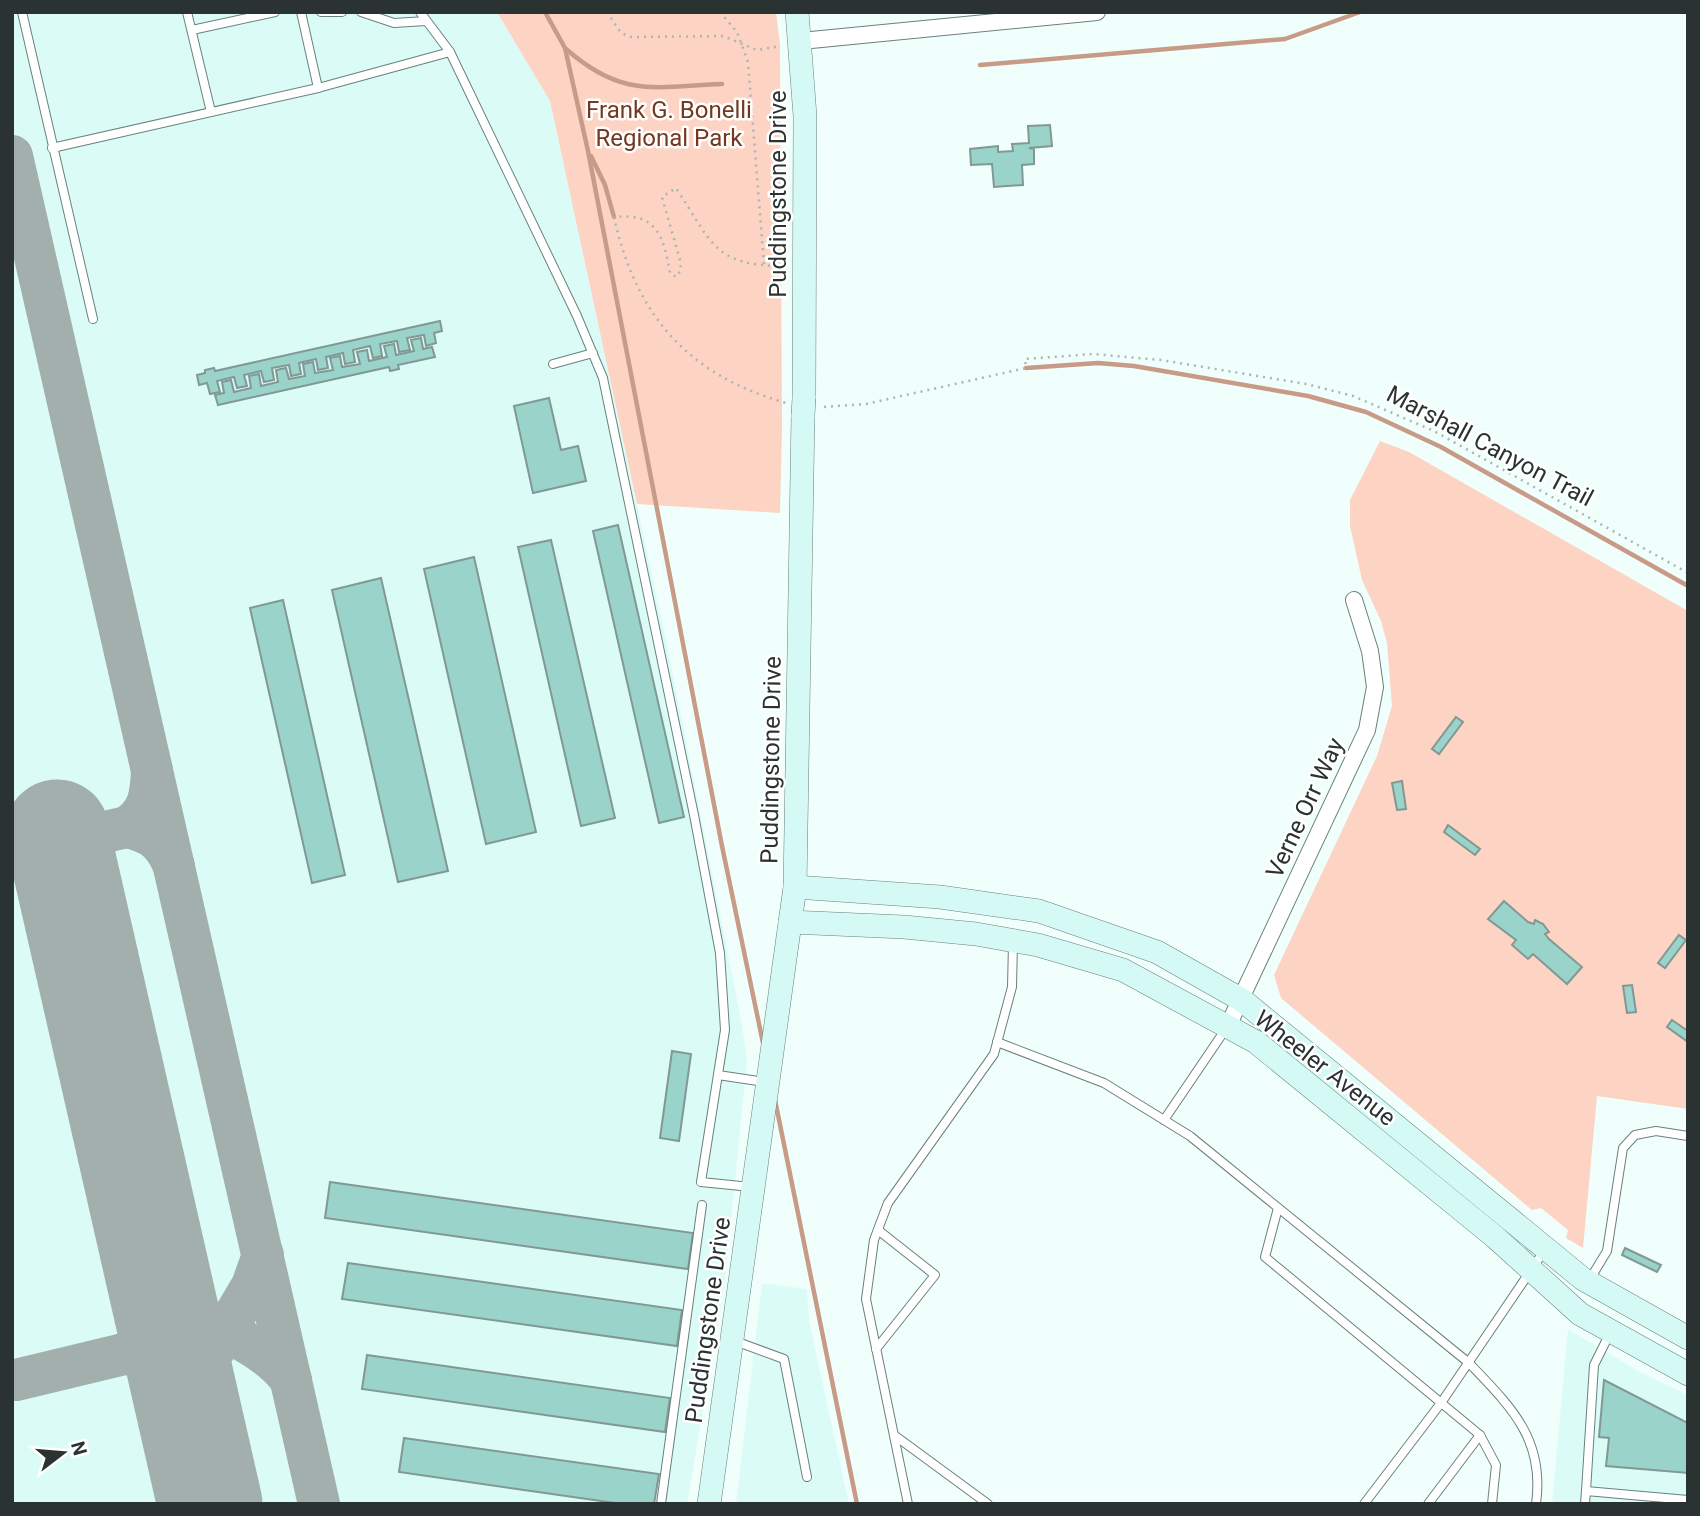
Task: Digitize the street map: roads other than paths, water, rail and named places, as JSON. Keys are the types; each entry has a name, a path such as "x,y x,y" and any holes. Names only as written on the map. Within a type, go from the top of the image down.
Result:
{"street":[{"name":"Puddingstone Drive","path":"709,1504 795,887 805,265 805,116 792,43 797,12"},
{"path":"792,43 1097,12"},
{"name":"Verne Orr Way","path":"1228,1026 1367,730 1375,687 1370,651 1354,600"},
{"name":"Wheeler Avenue","path":"795,887 940,898 1039,911 1157,952 1241,1000 1589,1282 1688,1338"},
{"name":"Wheeler Avenue","path":"790,922 904,927 1013,940 1123,970 1256,1042 1530,1268 1580,1314 1688,1374"}],"lane":[{"path":"22,12 93,319"},
{"path":"187,12 211,112"},
{"path":"192,30 275,12"},
{"path":"302,12 318,88"},
{"path":"321,12 342,12"},
{"path":"361,12 394,23 426,21"},
{"path":"420,12 450,52 603,378 720,953 725,1031 701,1182 753,1188"},
{"path":"52,148 318,88 450,52"},
{"path":"553,363 593,353"},
{"path":"908,1504 866,1299 878,1230 888,1203 994,1054 1012,987 1013,940"},
{"path":"1164,1120 1228,1026"},
{"path":"998,1042 1104,1083 1190,1136 1469,1363 1507,1402 1531,1440 1539,1480 1536,1504"},
{"path":"718,1075 768,1083"},
{"path":"1589,1282 1607,1251 1623,1148 1635,1135 1656,1131 1688,1136"},
{"path":"661,1504 702,1205"},
{"path":"1278,1208 1265,1257 1480,1436 1496,1465 1492,1504"},
{"path":"876,1349 935,1275 878,1230"},
{"path":"1364,1504 1441,1403 1546,1248"},
{"path":"1585,1504 1594,1365 1611,1332"},
{"path":"732,1340 784,1359 807,1477"},
{"path":"894,1435 988,1504"},
{"path":"1428,1504 1480,1436"},
{"path":"1586,1491 1688,1500"}],"waterway":[{"path":"545,12 565,48 588,151 722,846 763,1043"},
{"path":"980,65 1285,39 1360,12"},
{"path":"566,49 604,76 639,86 722,84"},
{"path":"591,156 605,185 614,217"},
{"path":"1026,368 1098,363 1134,366 1308,396 1366,412 1441,447 1688,586"},
{"path":"775,1100 857,1504"}],"park label":[{"name":"Frank G. Bonelli Regional Park","path":"669,124"}]}
